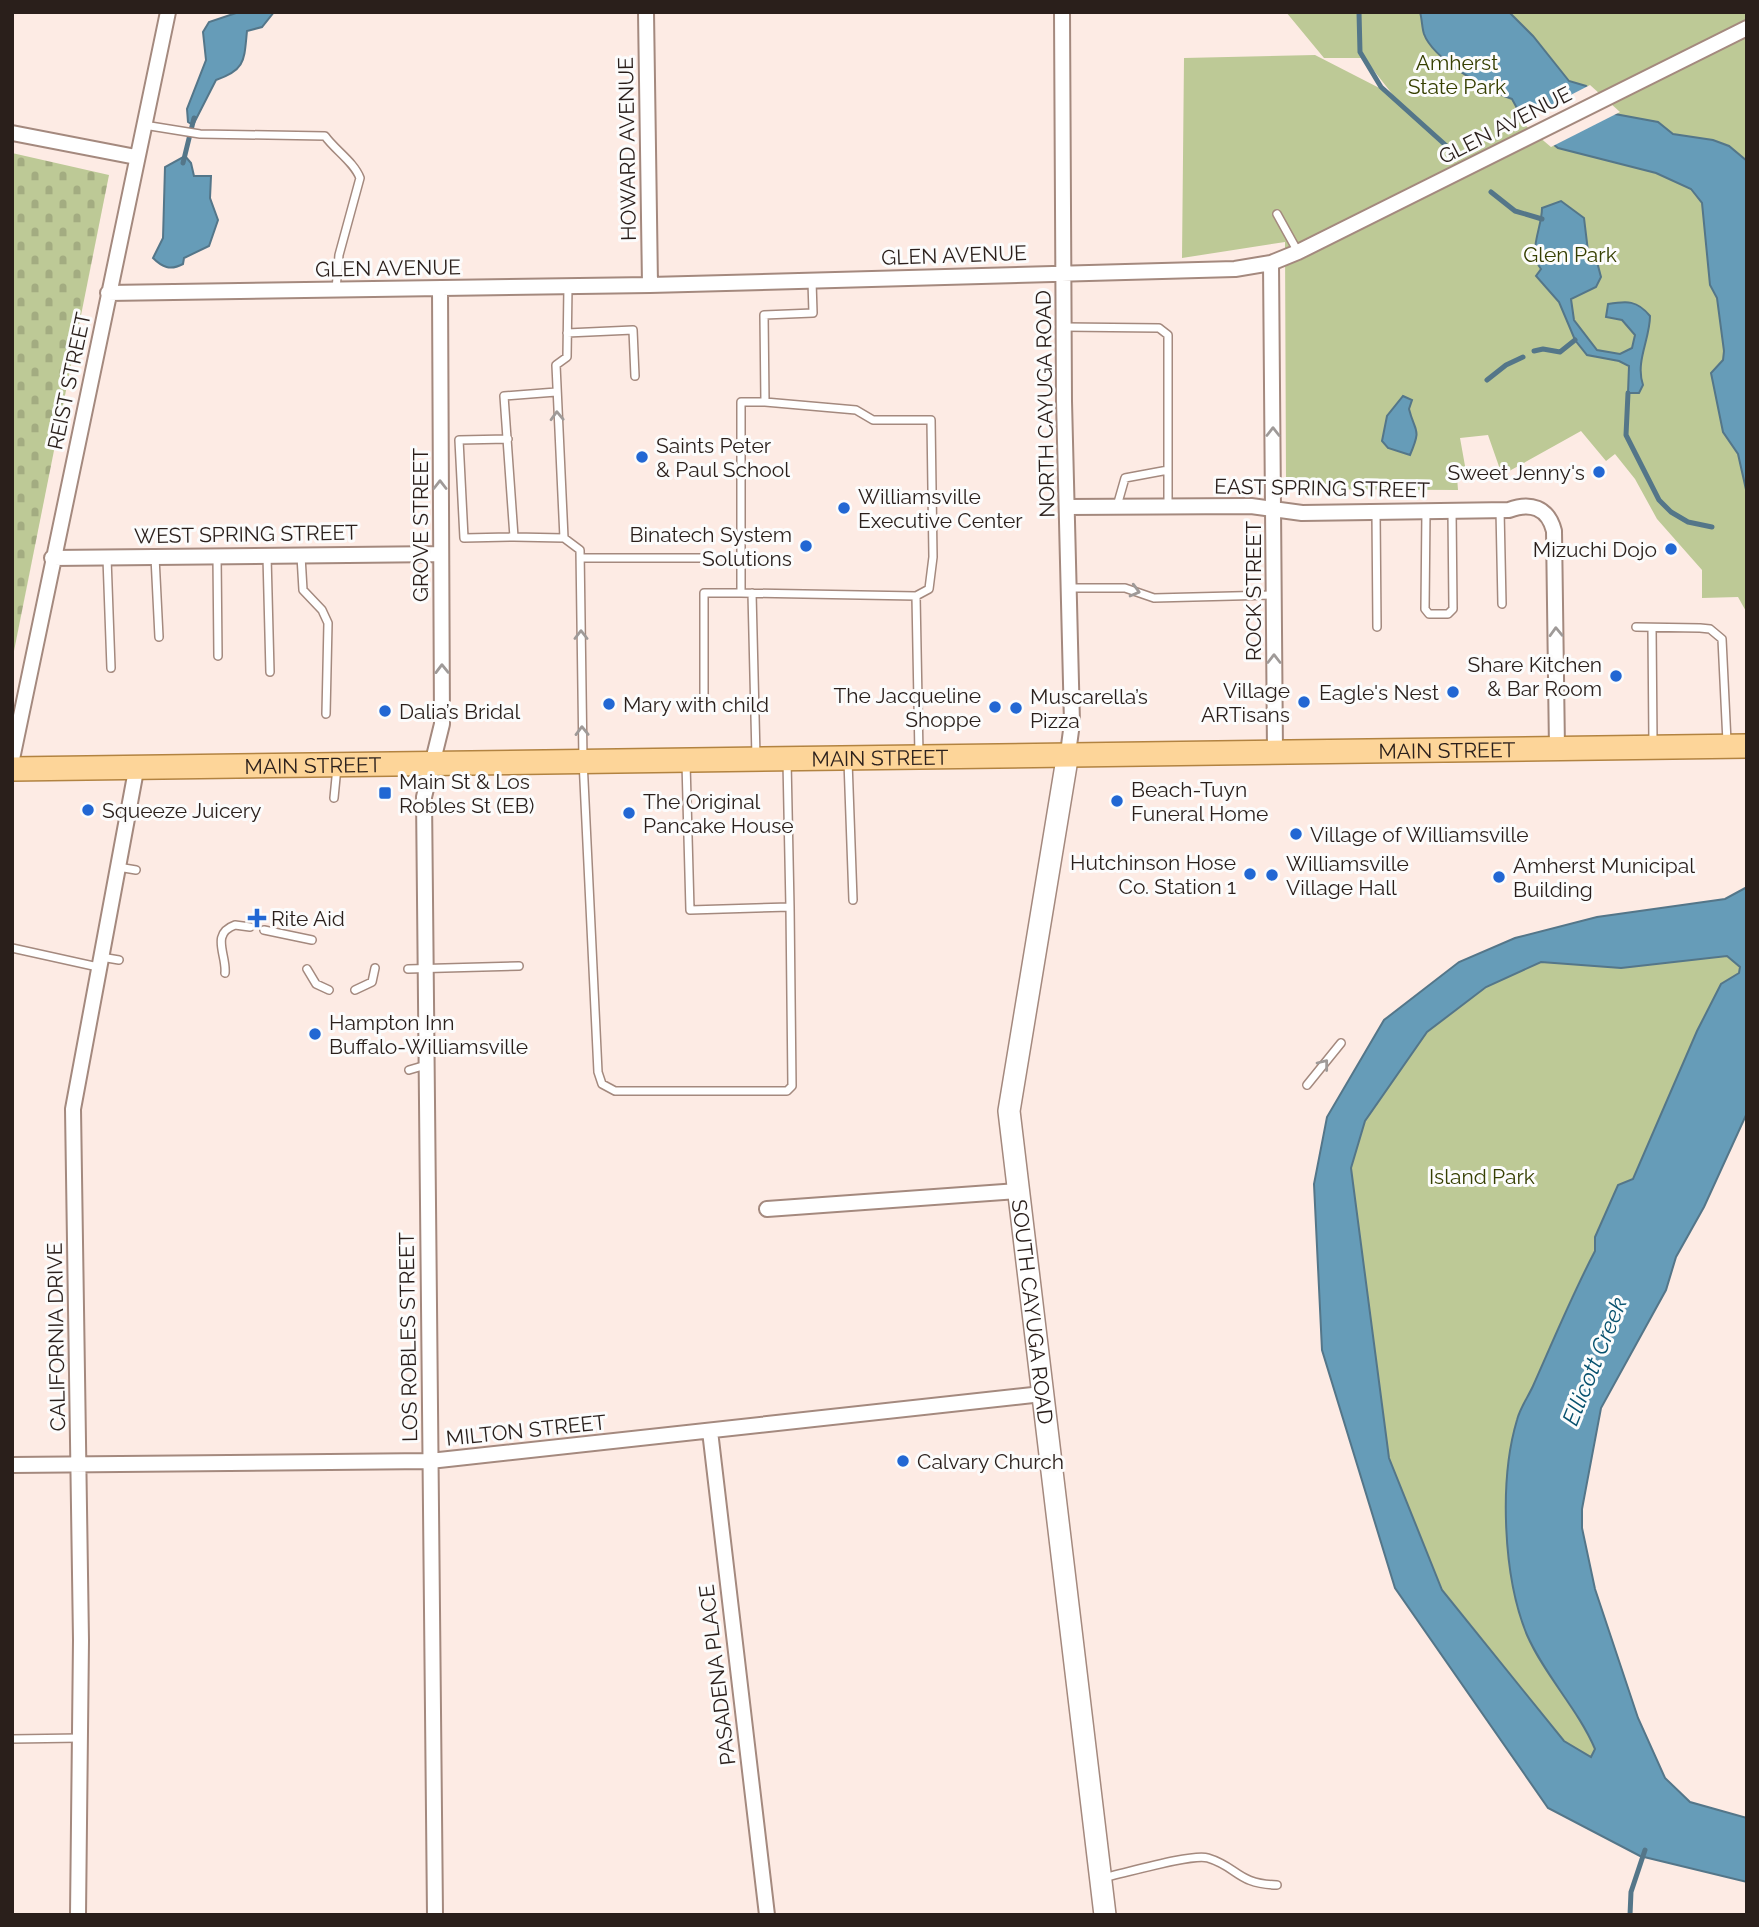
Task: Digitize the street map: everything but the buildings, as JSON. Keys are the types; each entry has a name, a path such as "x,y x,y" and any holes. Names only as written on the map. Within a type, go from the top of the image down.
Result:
{"main road":[{"name":"MAIN STREET","path":"12,769 435,761 1737,746"}],"street":[{"name":"REIST STREET","path":"12,759 168,12"},
{"name":"HOWARD AVENUE","path":"646,12 650,285"},
{"name":"NORTH CAYUGA ROAD","path":"1062,12 1064,327 1072,723 1068,753"},
{"name":"GLEN AVENUE","path":"108,293 650,285 1234,269 1271,263 1298,252 1747,28"},
{"path":"12,133 136,157"},
{"name":"ROCK STREET","path":"1271,263 1275,752"},
{"name":"GROVE STREET","path":"435,761 442,724 440,288"},
{"name":"EAST SPRING STREET","path":"1067,507 1273,509 1302,513 1505,510 1520,506 1537,508 1547,514 1554,531 1557,749"},
{"name":"WEST SPRING STREET","path":"52,558 441,554"},
{"name":"SOUTH CAYUGA ROAD","path":"1068,753 1009,1111 1105,1915"},
{"name":"LOS ROBLES STREET","path":"435,761 424,797 435,1915"},
{"name":"CALIFORNIA DRIVE","path":"78,1915 79,1464 73,1108 137,765"},
{"path":"767,1209 1018,1191"},
{"name":"MILTON STREET","path":"12,1465 430,1461 1042,1394"},
{"name":"PASADENA PLACE","path":"710,1431 766,1915"}],"lane":[{"path":"143,125 200,134 324,136 343,159 356,169 359,189 339,255 336,290"},
{"path":"1278,214 1298,252"},
{"path":"765,402 764,315 813,313 812,281"},
{"path":"564,538 556,365 567,357 568,286"},
{"path":"1064,327 1159,328 1168,335 1168,507"},
{"path":"567,333 633,330 635,376"},
{"path":"514,537 504,396 556,392"},
{"path":"704,704 704,593 916,596 929,589 933,557 931,420 873,421 856,410 741,401 741,593"},
{"path":"508,439 459,440 464,537 564,538 580,550 583,760 598,1072 603,1084 614,1091 787,1091 792,1086 787,757"},
{"path":"1116,507 1125,478 1168,470"},
{"path":"1502,604 1505,510"},
{"path":"1426,512 1425,610 1429,614 1445,614 1454,609 1452,511"},
{"path":"1376,512 1377,627"},
{"path":"267,555 270,672"},
{"path":"301,555 303,590 322,610 328,623 326,714"},
{"path":"155,556 159,637"},
{"path":"217,556 218,656"},
{"path":"107,557 111,668"},
{"path":"580,558 711,558"},
{"path":"1068,587 1125,588 1154,598 1274,595"},
{"path":"752,593 756,758"},
{"path":"916,596 919,756"},
{"path":"1636,628 1710,629 1722,639 1737,746"},
{"path":"1652,628 1653,748"},
{"path":"848,757 853,900"},
{"path":"686,759 690,910 790,908"},
{"path":"334,798 337,763"},
{"path":"117,866 136,870"},
{"path":"225,973 226,964 220,945 224,932 235,925 250,927"},
{"path":"264,930 312,940"},
{"path":"12,948 99,962 119,960"},
{"path":"408,969 519,966"},
{"path":"355,990 372,982 375,968"},
{"path":"307,969 316,984 329,990"},
{"path":"1307,1085 1340,1043"},
{"path":"409,1070 426,1065"},
{"path":"12,1739 80,1738"},
{"path":"1101,1878 1198,1857 1216,1861 1247,1881 1278,1885"}],"green space":[{"name":"Glen Park","path":"1286,12 1747,12 1747,613 1738,597 1702,598 1702,570 1657,519 1635,479 1615,454 1606,461 1581,431 1502,475 1488,435 1460,438 1467,477 1457,477 1458,490 1296,489 1286,481 1285,242 1182,258 1184,58 1315,55 1393,95 1364,58 1324,58"},
{"path":"12,153 109,175 12,661"},
{"name":"Island Park","path":"1727,956 1740,967 1739,973 1721,984 1697,1031 1633,1179 1618,1186 1595,1237 1595,1250 1520,1411 1511,1444 1506,1528 1519,1612 1534,1650 1588,1735 1595,1750 1591,1757 1564,1741 1442,1589 1389,1458 1351,1168 1365,1121 1427,1032 1486,987 1540,962 1621,968"}],"water":[{"path":"239,12 274,12 262,27 247,31 242,63 233,72 216,80 193,125 188,122 187,109 206,60 203,32 209,22"},
{"path":"1420,12 1509,12 1533,36 1569,81 1586,86 1615,114 1658,122 1673,134 1713,140 1729,146 1747,161 1747,494 1738,454 1723,432 1711,373 1723,360 1724,351 1717,298 1710,285 1702,203 1691,189 1656,173 1558,148 1524,121 1512,99 1476,82 1438,54 1424,34"},
{"path":"185,156 191,163 194,176 211,176 210,198 218,220 209,246 184,258 183,264 170,268 153,258 163,238 165,167"},
{"path":"1561,201 1584,218 1588,251 1597,262 1601,277 1596,287 1571,299 1574,320 1597,350 1620,354 1632,348 1635,335 1622,320 1606,317 1608,304 1631,303 1641,307 1650,316 1641,368 1643,385 1639,393 1628,393 1629,366 1619,361 1587,355 1575,340 1559,302 1536,276 1541,269 1535,255 1535,247 1542,208"},
{"path":"1403,396 1412,400 1409,409 1416,430 1416,439 1410,455 1388,448 1382,441 1387,416"},
{"name":"Ellicott Creek","path":"1747,887 1747,1113 1704,1207 1676,1257 1666,1290 1601,1408 1582,1509 1582,1528 1595,1589 1638,1718 1665,1778 1690,1802 1747,1818 1747,1882 1640,1856 1548,1808 1395,1588 1322,1350 1314,1184 1327,1117 1384,1020 1459,962 1515,938 1597,917 1725,899","holes":["1727,956 1740,967 1739,973 1721,984 1697,1031 1633,1179 1618,1185 1595,1237 1595,1251 1520,1411 1511,1444 1506,1528 1519,1612 1534,1650 1588,1734 1595,1749 1591,1757 1564,1741 1442,1590 1389,1458 1351,1168 1365,1121 1427,1032 1486,987 1541,962 1621,968"]}],"pier":[{"path":"1590,85 1620,112 1551,147 1520,121"}],"waterway":[{"path":"1359,12 1360,52 1381,87 1451,150"},
{"path":"183,163 194,118"},
{"path":"1491,192 1515,211 1542,219"},
{"path":"1534,351 1543,349 1560,352 1575,340"},
{"path":"1487,380 1506,365 1523,357"},
{"path":"1628,393 1626,435 1659,500 1671,512 1688,522 1712,527"},
{"path":"1630,1915 1631,1892 1645,1850"}],"place":[{"name":"Saints Peter & Paul School","path":"642,457"},
{"name":"Sweet Jenny's","path":"1599,472"},
{"name":"Williamsville Executive Center","path":"844,508"},
{"name":"Binatech System Solutions","path":"806,546"},
{"name":"Mizuchi Dojo","path":"1671,549"},
{"name":"Share Kitchen & Bar Room","path":"1616,676"},
{"name":"Eagle's Nest","path":"1453,692"},
{"name":"Village ARTisans","path":"1304,702"},
{"name":"Mary with child","path":"609,704"},
{"name":"The Jacqueline Shoppe","path":"995,707"},
{"name":"Muscarella’s Pizza","path":"1016,708"},
{"name":"Dalia’s Bridal","path":"385,711"},
{"name":"Main St & Los Robles St (EB)","path":"385,793"},
{"name":"Beach-Tuyn Funeral Home","path":"1117,801"},
{"name":"Squeeze Juicery","path":"88,810"},
{"name":"The Original Pancake House","path":"629,813"},
{"name":"Village of Williamsville","path":"1296,834"},
{"name":"Hutchinson Hose Co. Station 1","path":"1250,874"},
{"name":"Williamsville Village Hall","path":"1272,875"},
{"name":"Amherst Municipal Building","path":"1499,877"},
{"name":"Rite Aid","path":"257,918"},
{"name":"Hampton Inn Buffalo-Williamsville","path":"315,1034"},
{"name":"Calvary Church","path":"903,1461"}],"park label":[{"name":"Amherst State Park","path":"1457,74"}]}
